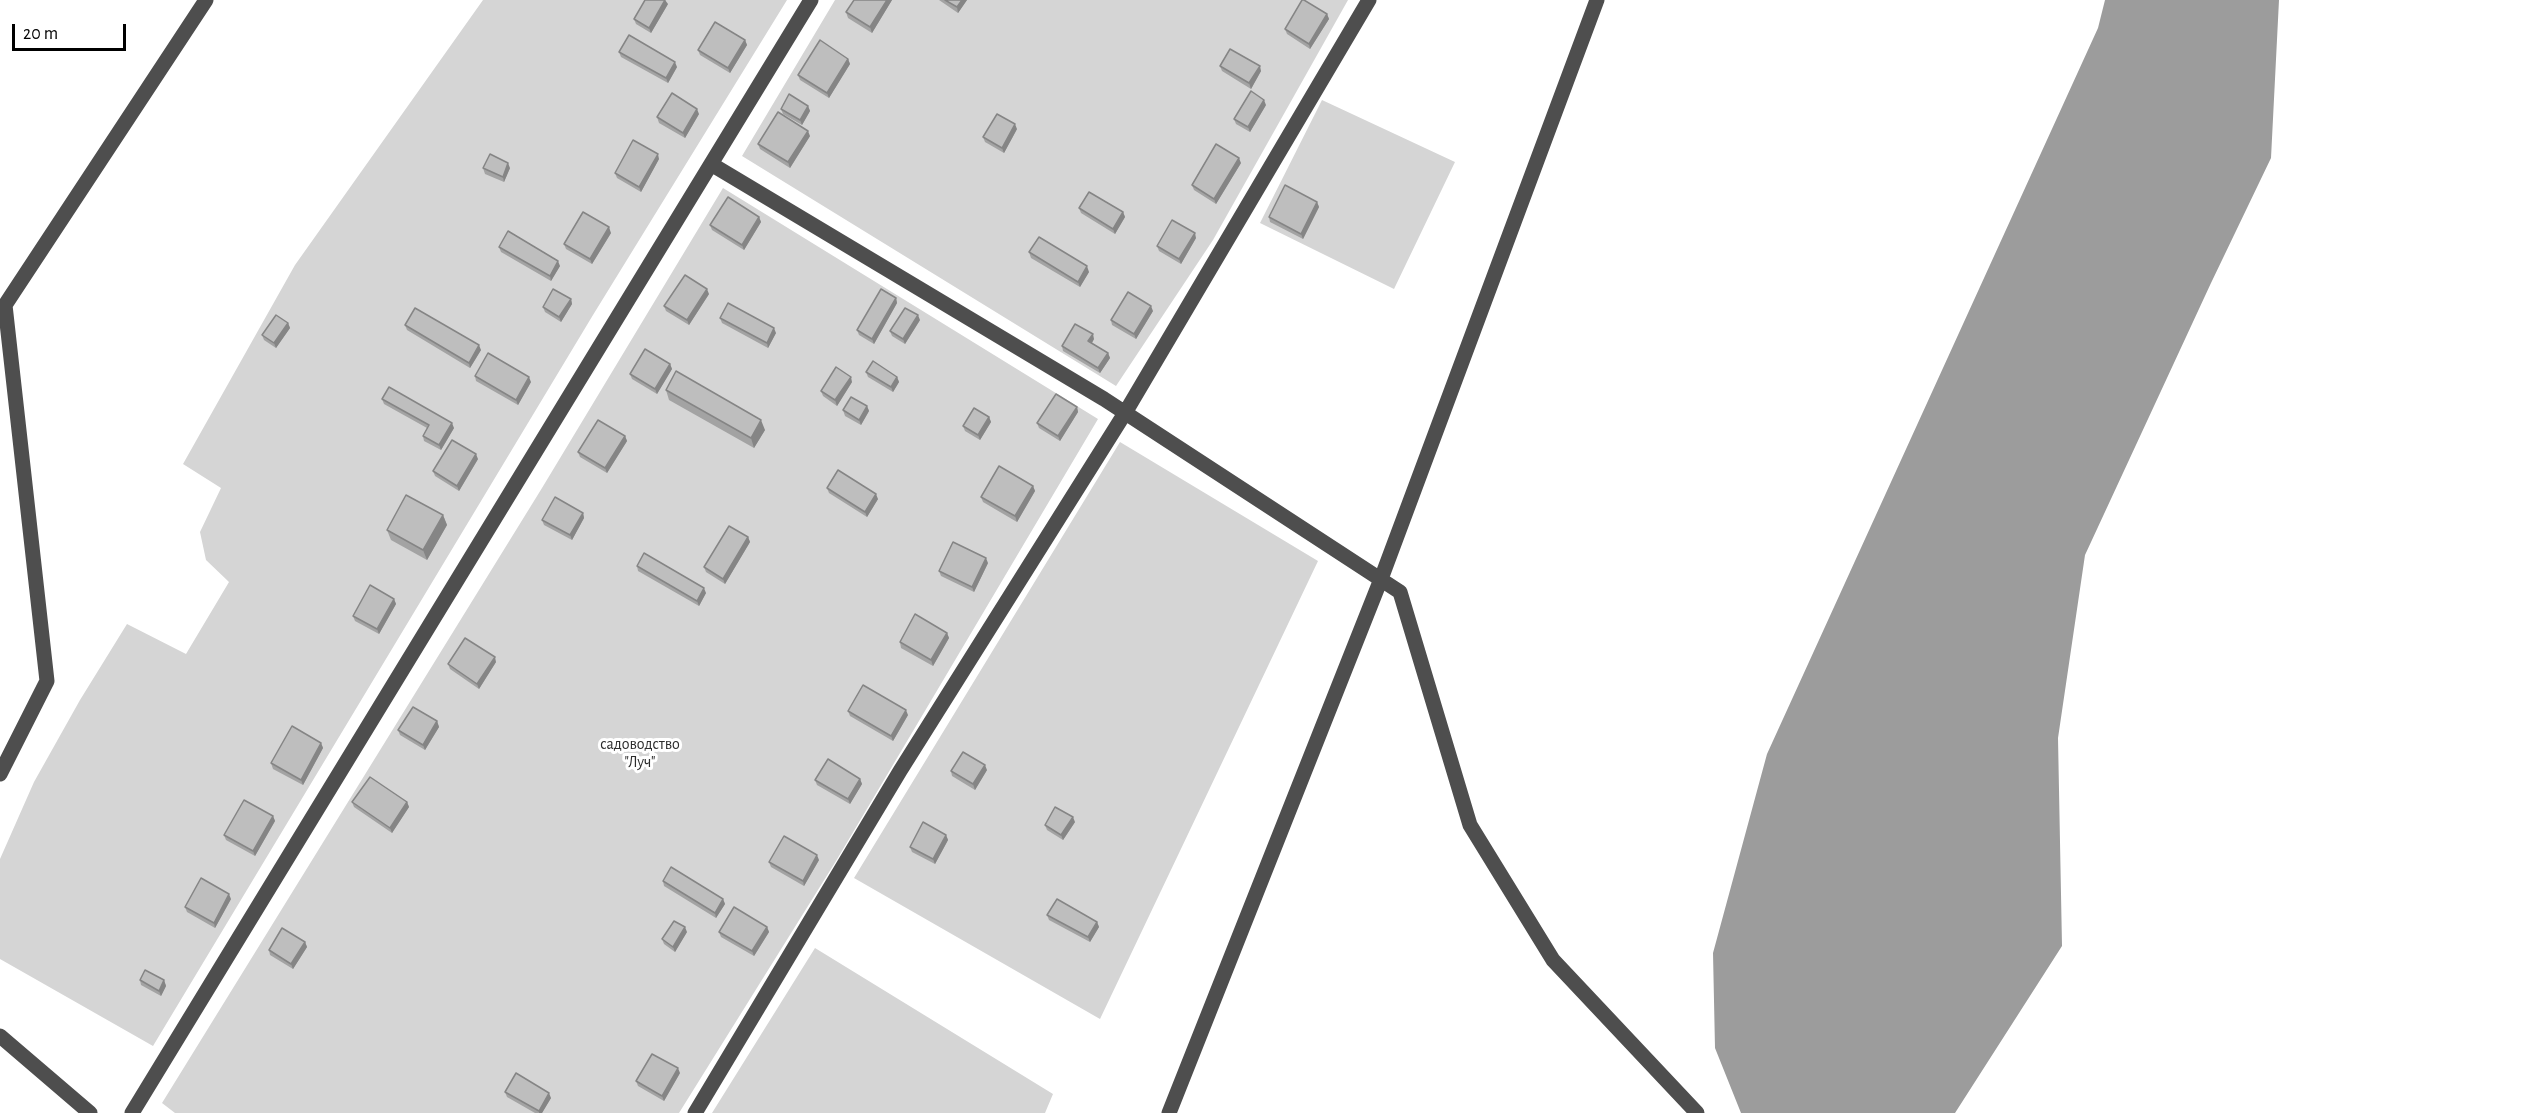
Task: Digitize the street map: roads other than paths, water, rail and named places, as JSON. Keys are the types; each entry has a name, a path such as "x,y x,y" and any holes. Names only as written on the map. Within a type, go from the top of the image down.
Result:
{"lane":[{"path":"0,774 47,681 5,305 206,0"},
{"path":"132,1113 812,0"},
{"path":"695,1113 900,771 1125,413 1369,0"},
{"path":"1169,1113 1381,579 1597,0"},
{"path":"711,164 1125,413 1400,592 1470,825 1553,960 1697,1113"},
{"path":"0,1036 90,1113"}],"park label":[{"name":"садоводство \"Луч\"","path":"640,753"}]}
